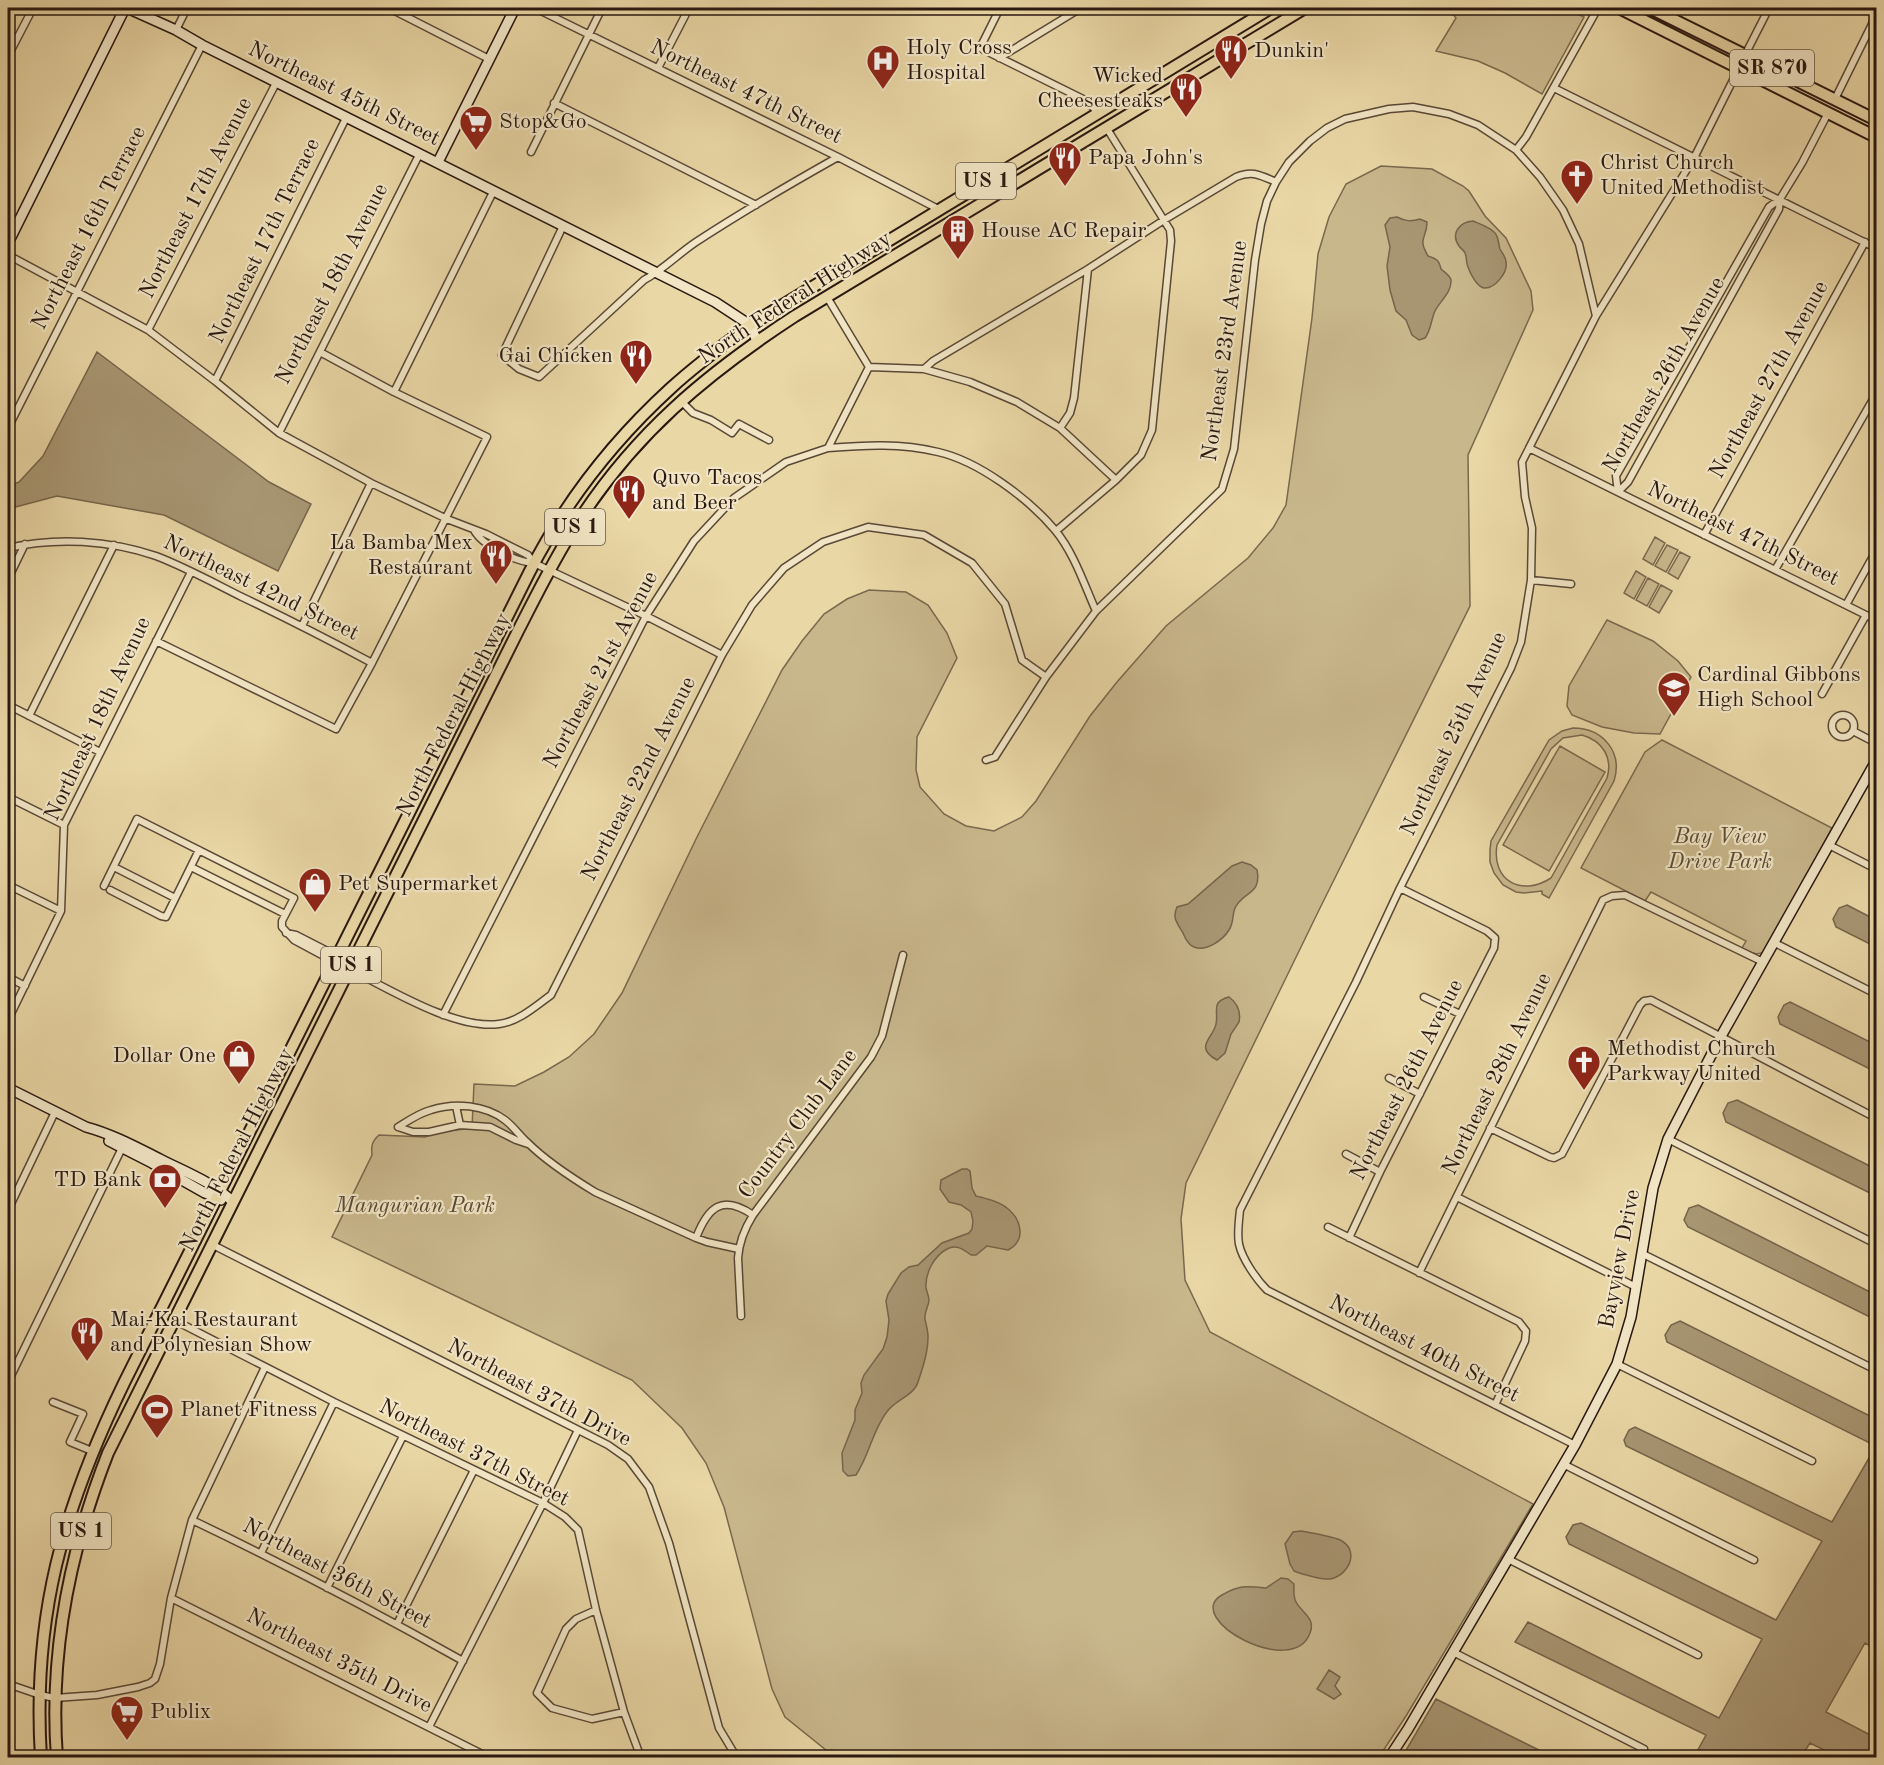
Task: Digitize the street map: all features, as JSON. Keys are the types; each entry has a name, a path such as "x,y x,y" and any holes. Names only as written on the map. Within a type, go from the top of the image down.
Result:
{"main road":[{"name":"North Federal Highway","path":"41,1758 39,1695 43,1632 49,1591 70,1510 92,1451 534,563 594,471 670,389 750,325 1271,8"},
{"name":"North Federal Highway","path":"57,1758 55,1698 60,1638 69,1576 81,1528 118,1432 549,570 592,501 636,446 681,400 757,341 1305,8"},
{"name":"SR 870","path":"1619,8 1876,137"},
{"name":"SR 870","path":"1650,8 1876,120"},
{"path":"1193,75 1194,64 1200,52"},
{"path":"1107,127 1110,117 1127,96"},
{"path":"1814,105 1826,105 1835,99"},
{"path":"1828,113 1837,106 1847,105"},
{"path":"1080,143 1097,121 1099,112"},
{"path":"826,297 829,283 835,273"},
{"path":"480,671 487,681 488,692"},
{"path":"394,843 393,855 397,872"},
{"path":"345,940 346,963 349,969"},
{"path":"291,1084 287,1072 315,1016 316,1010 313,1004"},
{"path":"167,1297 169,1310 174,1320"},
{"path":"156,1320 160,1325 161,1344"},
{"path":"92,1451 92,1468 94,1474 99,1478"}],"street":[{"path":"8,56 33,8"},
{"path":"8,243 126,8"},
{"name":"Northeast 45th Street","path":"126,8 176,30 346,118 658,273 715,302 750,325"},
{"path":"176,30 187,8"},
{"path":"388,8 489,59"},
{"path":"438,162 515,8"},
{"name":"Northeast 47th Street","path":"535,8 838,157 940,210"},
{"path":"531,152 602,8"},
{"path":"658,68 689,8"},
{"path":"1000,8 980,48 1085,100 1099,112"},
{"path":"999,58 1081,8"},
{"path":"1516,150 1526,137 1598,8"},
{"path":"1745,55 1769,8"},
{"path":"1835,99 1876,14 1868,8"},
{"name":"Northeast 16th Terrace","path":"8,428 202,45"},
{"name":"Northeast 25th Avenue","path":"1259,1282 1239,1244 1240,1210 1356,982 1400,888 1511,668 1521,642 1532,580 1532,528 1522,475 1522,462 1596,316 1694,158 1739,68"},
{"name":"Northeast 17th Avenue","path":"148,330 276,82"},
{"path":"1554,88 1876,248"},
{"path":"554,103 756,205"},
{"path":"924,369 933,361 1088,270 1164,220 1236,177 1245,173 1257,174 1276,182 1288,162 1326,128 1345,119 1389,109 1413,107 1449,114 1478,125 1516,150 1540,177 1563,210 1579,244 1596,316"},
{"name":"Northeast 26th Avenue","path":"1618,492 1616,476 1769,207 1780,199 1828,113"},
{"name":"Northeast 17th Terrace","path":"215,381 346,118"},
{"path":"1056,531 1116,480 1141,455 1152,430 1171,241 1170,230 1107,127"},
{"name":"Northeast 18th Avenue","path":"279,433 420,153"},
{"path":"564,226 502,355 519,369 539,377 644,280 658,273 687,248 838,157"},
{"name":"Northeast 23rd Avenue","path":"986,760 995,757 1046,678 1096,611 1222,489 1234,449 1261,224 1267,201 1276,182"},
{"path":"394,392 494,190"},
{"name":"Northeast 26th Avenue","path":"1618,492 1628,482 1700,352 1779,209 1780,199"},
{"path":"1763,218 1771,223"},
{"name":"Northeast 27th Avenue","path":"1704,535 1865,242"},
{"path":"8,255 148,330 279,433 371,483 447,519 486,534 528,555 534,563 722,655"},
{"path":"1060,428 1070,413 1074,398 1088,270"},
{"path":"826,297 869,367"},
{"path":"750,325 757,341"},
{"path":"1690,346 1700,352"},
{"path":"156,641 336,729 447,519 487,437 394,392 320,352"},
{"path":"869,367 924,369 970,382 1017,402 1060,428 1116,480"},
{"path":"828,448 869,367"},
{"path":"1775,570 1876,394"},
{"path":"681,400 693,413 711,420 732,433 739,424 769,440"},
{"path":"624,436 636,446"},
{"name":"Northeast 21st Avenue","path":"443,1015 646,616 694,541 734,498 786,462 828,448 869,444 914,447 940,452 973,466 1001,482 1032,506 1056,531 1074,562 1096,611"},
{"name":"Northeast 47th Street","path":"1529,448 1876,620"},
{"path":"302,626 371,483"},
{"name":"Northeast 22nd Avenue","path":"349,969 443,1015 469,1023 500,1024 525,1014 550,995 722,655 752,605 784,568 823,542 868,527 924,535 972,563 1005,604 1022,660 1046,678"},
{"name":"Northeast 42nd Street","path":"25,544 65,541 114,545 157,557 302,626 372,663"},
{"path":"8,548 25,544"},
{"path":"8,579 25,544"},
{"path":"28,716 114,545"},
{"path":"1846,605 1876,551"},
{"name":"Northeast 18th Avenue","path":"8,1020 61,911 64,825 191,572"},
{"path":"1532,580 1571,584"},
{"path":"1822,694 1866,615"},
{"path":"8,705 100,752"},
{"path":"1853,731 1876,743"},
{"name":"Bayview Drive","path":"1389,1758 1575,1445 1617,1364 1631,1317 1653,1188 1668,1139 1720,1038 1876,761"},
{"path":"8,797 64,825"},
{"path":"199,850 166,917 107,888 114,867 137,819 199,850 294,898 282,921 285,932 296,935 336,959"},
{"path":"1829,845 1876,869"},
{"path":"114,867 175,898"},
{"path":"191,867 285,914"},
{"path":"8,885 61,911"},
{"name":"Northeast 26th Avenue","path":"1349,1238 1494,948 1495,938 1487,931 1400,888"},
{"name":"Northeast 28th Avenue","path":"1419,1273 1603,900 1612,896 1625,895 1763,962"},
{"path":"1774,943 1876,994"},
{"name":"Country Club Lane","path":"741,1316 739,1249 746,1227 871,1057 882,1036 903,955"},
{"path":"8,977 25,986"},
{"path":"1424,997 1460,1014"},
{"path":"1490,1128 1550,1157 1559,1156 1565,1150 1640,1005 1644,1001 1651,1000 1876,1118"},
{"path":"1389,1078 1419,1094"},
{"path":"8,1088 86,1127 95,1134 121,1144 219,1194 228,1203 233,1202"},
{"path":"456,1106 460,1125"},
{"path":"528,1144 490,1127 460,1125 429,1132 413,1132 398,1126 429,1110 456,1106 488,1110 506,1121 528,1144 595,1192 696,1238 739,1249"},
{"path":"8,1210 55,1112"},
{"path":"1668,1139 1876,1244"},
{"path":"8,1382 9,1374 121,1144"},
{"path":"1346,1154 1380,1172"},
{"path":"1457,1197 1636,1287"},
{"path":"696,1238 705,1217 717,1206 733,1204 753,1215"},
{"path":"1328,1227 1519,1322 1526,1331 1525,1341 1495,1405"},
{"name":"Northeast 37th Drive","path":"211,1244 608,1445 628,1459 649,1487 669,1543 720,1728 737,1758"},
{"path":"1643,1254 1872,1368"},
{"name":"Northeast 40th Street","path":"1259,1282 1267,1290 1575,1445"},
{"name":"Northeast 37th Street","path":"174,1320 334,1402 543,1503 565,1517 578,1530 596,1610 624,1712 641,1758"},
{"path":"1617,1364 1812,1461"},
{"path":"8,1684 55,1698 97,1695 126,1689 150,1683 158,1674 171,1598 192,1521 265,1367"},
{"path":"53,1402 83,1414 70,1442 92,1451"},
{"path":"261,1553 334,1402"},
{"path":"429,1727 578,1430"},
{"path":"327,1588 403,1436"},
{"path":"1563,1464 1754,1560"},
{"path":"397,1624 474,1470"},
{"name":"Northeast 36th Street","path":"192,1521 261,1553 463,1661"},
{"path":"1508,1559 1698,1655"},
{"name":"Northeast 35th Drive","path":"171,1598 490,1758"},
{"path":"596,1610 576,1619 566,1629 537,1693 552,1708 592,1719 624,1712"},
{"path":"1453,1652 1644,1749"}],"green space":[{"path":"1448,8 1565,8 1584,17 1542,94 1478,61 1436,51 1456,18"},
{"name":"Mangurian Park","path":"1381,166 1432,169 1469,191 1485,216 1506,238 1531,291 1533,310 1468,455 1470,606 1186,1183 1181,1219 1185,1280 1210,1332 1533,1504 1379,1757 967,1758 826,1750 785,1717 772,1689 724,1507 706,1463 682,1428 632,1380 332,1237 372,1155 373,1142 379,1135 425,1137 439,1132 472,1128 474,1084 515,1086 569,1057 594,1034 622,993 697,837 782,670 824,614 847,599 869,590 906,592 928,605 947,633 957,658 917,737 916,770 920,787 944,814 966,826 994,831 1022,817 1036,801 1090,716 1117,682 1166,626 1248,558 1273,528 1286,505 1312,318 1318,254 1329,217 1346,184"},
{"path":"1655,537 1665,543 1653,565 1643,559"},
{"path":"1667,545 1678,550 1666,572 1655,566"},
{"path":"1680,552 1690,557 1678,579 1668,573"},
{"path":"1636,571 1646,577 1634,599 1624,593"},
{"path":"1648,578 1659,584 1647,606 1636,600"},
{"path":"1661,585 1672,591 1659,613 1649,607"},
{"path":"1607,620 1653,641 1678,661 1691,677 1660,734 1634,733 1602,727 1572,715 1567,706 1569,686"},
{"path":"1573,728 1584,729 1602,737 1613,751 1616,770 1614,781 1549,898 1542,894 1542,891 1516,892 1503,885 1494,873 1490,862 1490,850 1491,841 1549,740 1562,731","holes":["1582,735 1596,741 1605,751 1609,764 1607,778 1551,878 1540,884 1529,886 1511,882 1499,868 1496,858 1497,845 1551,749 1563,738"]},
{"name":"Bay View Drive Park","path":"1662,740 1832,828 1762,953 1753,953 1742,948 1746,941 1651,892 1645,901 1581,868 1645,752"},
{"path":"1560,746 1605,772 1549,871 1503,845"}],"shaded area":[{"path":"1397,217 1408,221 1420,219 1427,222 1423,241 1425,250 1428,256 1437,260 1441,269 1451,280 1448,292 1435,311 1427,335 1419,340 1412,335 1406,320 1396,311 1390,290 1387,266 1390,247 1385,225 1390,218"},
{"path":"1473,221 1496,234 1506,260 1503,275 1488,288 1481,287 1474,279 1467,265 1465,252 1456,241 1456,233 1460,226"},
{"path":"97,352 269,482 311,504 278,571 164,515 57,496 8,509 8,486 19,482 43,456"},
{"path":"1242,862 1257,870 1257,884 1238,903 1231,927 1223,938 1204,948 1192,946 1176,920 1177,907 1188,904 1232,866"},
{"path":"1847,905 1876,920 1876,947 1836,927 1833,919 1839,908"},
{"path":"1229,997 1238,1008 1239,1022 1231,1034 1225,1053 1217,1060 1206,1051 1206,1046 1216,1024 1217,1004"},
{"path":"1790,1002 1876,1045 1876,1072 1780,1024 1778,1017 1784,1005"},
{"path":"1737,1100 1876,1169 1876,1196 1726,1122 1723,1113 1728,1103"},
{"path":"962,1169 970,1171 972,1188 976,1196 1000,1203 1016,1218 1020,1229 1018,1241 1008,1250 987,1246 976,1255 953,1247 942,1252 934,1260 926,1282 929,1301 925,1317 928,1343 918,1382 912,1391 886,1413 856,1475 848,1476 843,1471 842,1453 855,1420 855,1410 862,1393 861,1383 864,1375 883,1349 887,1337 889,1320 886,1301 888,1294 901,1273 909,1267 918,1265 942,1243 969,1233 972,1229 971,1212 961,1205 949,1202 940,1189 941,1180"},
{"path":"1698,1205 1876,1295 1876,1320 1688,1227 1684,1220 1689,1208"},
{"path":"1680,1321 1876,1419 1876,1446 1667,1342 1665,1335 1671,1325"},
{"path":"1635,1427 1832,1522 1876,1446 1876,1649 1865,1643 1826,1712 1876,1738 1876,1757 1838,1757 1810,1743 1801,1757 1694,1757 1706,1735 1515,1642 1528,1622 1719,1718 1762,1639 1569,1544 1566,1537 1573,1525 1581,1523 1776,1620 1822,1541 1626,1446 1624,1440 1629,1430"},
{"path":"1301,1531 1342,1541 1350,1551 1351,1557 1346,1569 1330,1579 1317,1578 1294,1571 1285,1544 1293,1532"},
{"path":"1281,1578 1288,1579 1294,1584 1295,1600 1311,1623 1310,1633 1300,1646 1283,1650 1264,1648 1227,1630 1216,1617 1213,1605 1222,1595 1243,1587 1266,1588"},
{"path":"1329,1670 1340,1677 1335,1686 1341,1694 1334,1699 1317,1689"},
{"path":"1436,1699 1553,1757 1416,1758 1405,1752"}],"place":[{"name":"Dunkin'","path":"1231,80"},
{"name":"Holy Cross Hospital","path":"883,90"},
{"name":"Wicked Cheesesteaks","path":"1186,118"},
{"name":"Stop&Go","path":"476,151"},
{"name":"Papa John's","path":"1065,187"},
{"name":"Christ Church United Methodist","path":"1577,205"},
{"name":"House AC Repair","path":"958,260"},
{"name":"Gai Chicken","path":"636,385"},
{"name":"Quvo Tacos and Beer","path":"629,520"},
{"name":"La Bamba Mex Restaurant","path":"496,585"},
{"name":"Cardinal Gibbons High School","path":"1674,717"},
{"name":"Pet Supermarket","path":"315,913"},
{"name":"Dollar One","path":"239,1085"},
{"name":"Methodist Church Parkway United","path":"1584,1091"},
{"name":"TD Bank","path":"165,1209"},
{"name":"Mai-Kai Restaurant and Polynesian Show","path":"87,1362"},
{"name":"Planet Fitness","path":"157,1439"},
{"name":"Publix","path":"127,1741"}]}
